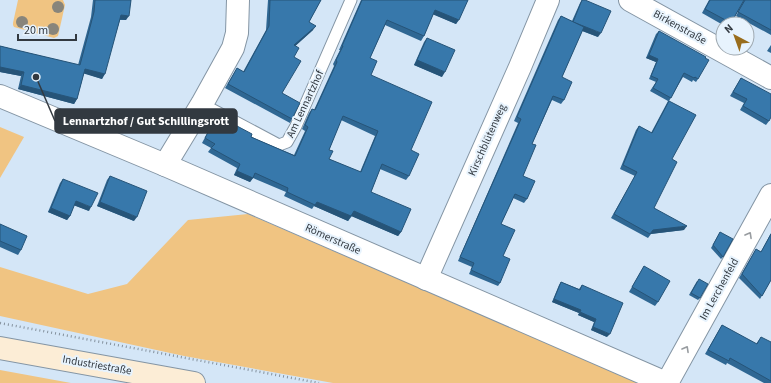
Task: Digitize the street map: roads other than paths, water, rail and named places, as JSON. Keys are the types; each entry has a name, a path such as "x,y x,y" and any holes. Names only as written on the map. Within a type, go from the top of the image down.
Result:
{"main road":[{"name":"Industriestraße","path":"0,348 194,383"}],"street":[{"path":"165,165 202,104 233,48 237,33 238,0"},
{"name":"Kirschblütenweg","path":"426,279 548,0"},
{"name":"Birkenstraße","path":"630,0 771,78"},
{"name":"Römerstraße","path":"0,96 165,165 666,383"},
{"name":"Im Lerchenfeld","path":"666,383 771,195"}],"lane":[{"name":"Am Lennartzhof","path":"202,104 279,144 287,142 296,126 351,0"}],"place":[{"name":"Lennartzhof / Gut Schillingsrott","path":"36,77"}]}
